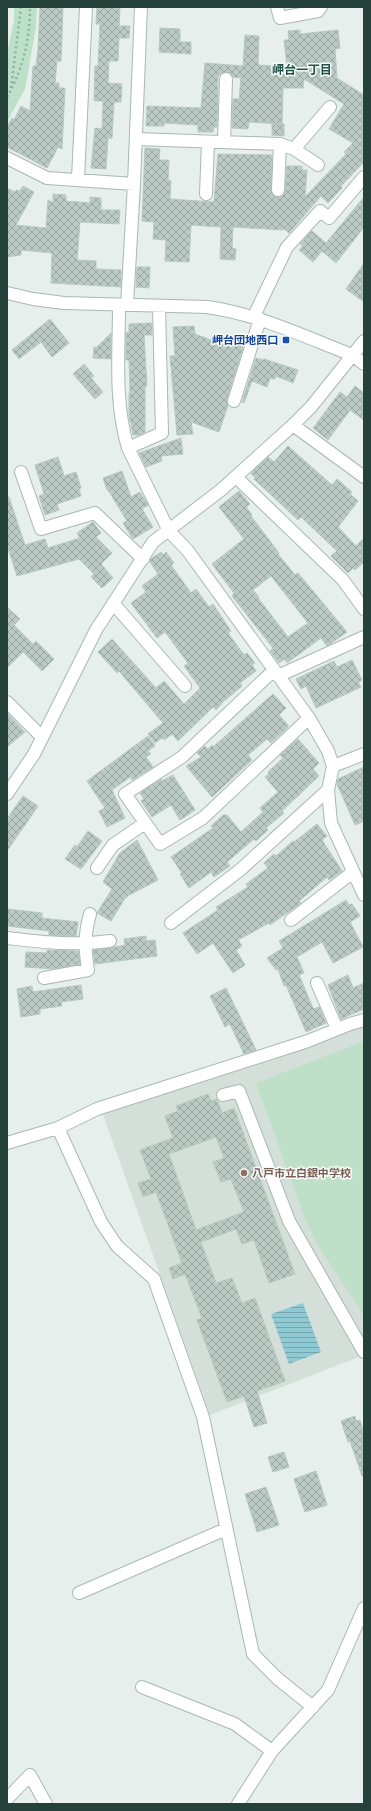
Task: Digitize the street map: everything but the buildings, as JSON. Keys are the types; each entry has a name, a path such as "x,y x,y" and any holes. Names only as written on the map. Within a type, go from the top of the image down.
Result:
{"street":[{"path":"78,179 86,7"},
{"path":"141,7 134,184 123,305 118,394 124,435 128,448 169,531 188,551 309,718 328,751 333,766 328,790 331,823 364,895"},
{"path":"277,7 280,18 318,11 320,7"},
{"path":"224,142 226,79"},
{"path":"294,149 330,107"},
{"path":"136,139 280,144 294,149 318,165"},
{"path":"206,194 208,142"},
{"path":"278,190 280,144"},
{"path":"7,158 47,178 134,184"},
{"path":"234,401 257,318 287,247 320,211 329,218 364,178"},
{"path":"7,293 33,299 64,303 229,310 257,318 352,355 364,364"},
{"path":"128,448 162,433 159,306"},
{"path":"7,794 34,754 96,630 154,542 236,477 293,425 311,407 364,342"},
{"path":"293,425 364,478"},
{"path":"21,472 41,529 95,513 143,559"},
{"path":"236,477 343,580 364,609"},
{"path":"114,603 185,686"},
{"path":"309,718 203,818 160,844 125,794 182,757 276,673 364,637"},
{"path":"7,702 42,737"},
{"path":"333,766 364,754"},
{"path":"171,923 240,870 328,790"},
{"path":"97,868 113,845 145,823"},
{"path":"291,920 353,872"},
{"path":"44,978 88,970 84,944 90,914"},
{"path":"7,938 84,944 110,941"},
{"path":"317,984 337,1029"},
{"path":"7,1143 58,1128 97,1109 308,1041 364,1020"},
{"path":"223,1095 239,1091 289,1221 364,1352"},
{"path":"58,1128 101,1222 117,1246 154,1279 203,1417 253,1654 278,1679 313,1707"},
{"path":"79,1593 226,1529"},
{"path":"238,1804 272,1751 328,1690 364,1608"},
{"path":"142,1687 235,1724 272,1751"},
{"path":"7,1799 30,1775 46,1804"}],"path":[{"path":"11,91 21,7"},
{"path":"7,97 11,91 24,59 30,25 30,7"}],"shaded area":[{"name":"八戸市立白銀中学校","path":"364,1026 364,1355 210,1415 102,1112 350,1029"}],"green space":[{"path":"14,7 37,7 36,27 25,89 7,122 7,54 14,20"},
{"path":"364,1041 364,1315 317,1244 305,1219 256,1083"}],"water":[{"path":"303,1303 321,1352 289,1364 271,1314"}],"place":[{"name":"岬台団地西口","path":"286,340"},
{"name":"八戸市立白銀中学校","path":"244,1173"}],"district":[{"name":"岬台一丁目","path":"302,70"}]}
